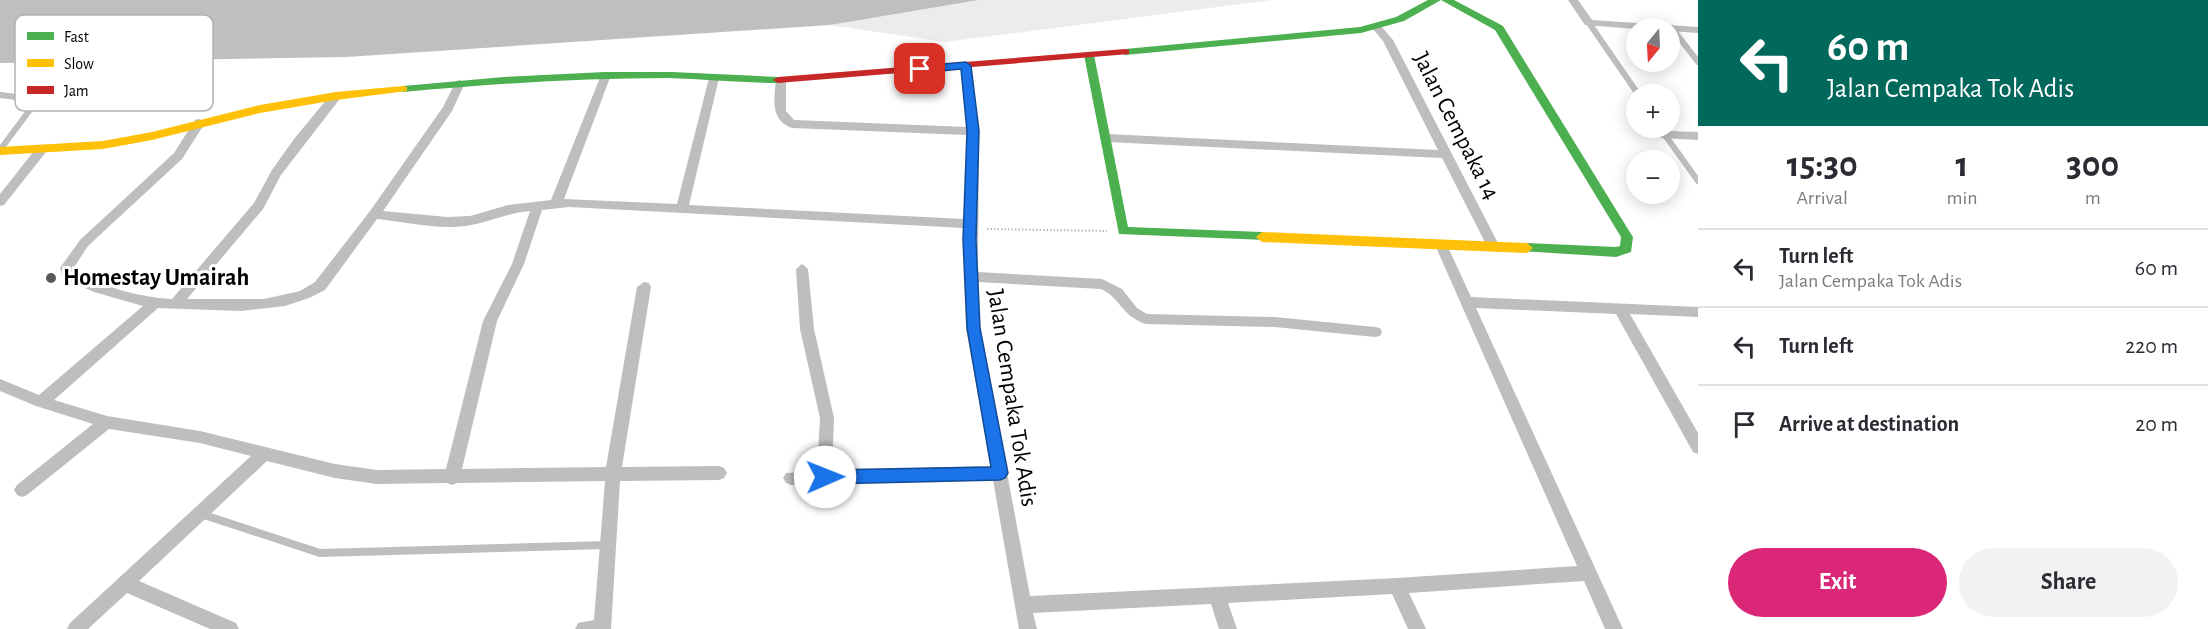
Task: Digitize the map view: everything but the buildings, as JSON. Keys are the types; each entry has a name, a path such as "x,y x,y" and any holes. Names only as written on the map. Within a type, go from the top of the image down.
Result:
{"street":[{"path":"0,151 103,145 152,136 260,109 336,96 460,83 606,75 675,75 738,80 781,80 1089,56 1377,28 1391,25 1436,0"},
{"path":"1089,56 1107,138 1123,231 1616,252 1626,249 1627,237 1499,28 1446,0"},
{"path":"1573,0 1589,23 1626,25"},
{"name":"Jalan Cempaka 14","path":"1377,28 1388,40 1494,247"},
{"path":"1680,29 1698,30"},
{"name":"Jalan Cempaka Tok Adis","path":"966,66 973,131 970,240 974,328 1028,629"},
{"path":"556,204 606,75"},
{"path":"681,209 714,78"},
{"path":"781,80 780,114 784,120 792,124 973,131"},
{"path":"199,123 178,156 84,243 66,268 68,274 78,280 155,303 272,304 308,295 320,286 374,214 447,108 460,83"},
{"path":"175,304 259,206 276,173 292,150 336,96"},
{"path":"1680,133 1698,136"},
{"path":"1107,138 1446,154"},
{"path":"0,202 42,149"},
{"path":"374,214 447,222 470,221 508,209 556,204 971,224"},
{"path":"452,478 490,321 518,264 538,205"},
{"path":"1441,245 1614,629"},
{"path":"802,269 807,329 827,418 825,477"},
{"path":"971,270 1102,285 1120,292 1129,311 1146,319 1275,322 1375,332"},
{"path":"584,629 602,628 606,545 613,474 644,287"},
{"path":"1465,302 1698,312"},
{"path":"42,402 155,303"},
{"path":"1620,309 1698,447"},
{"path":"0,385 42,402 107,422 200,437 335,471 377,477 452,478 719,473"},
{"path":"22,490 107,422"},
{"path":"76,629 266,452"},
{"path":"791,478 1000,473"},
{"path":"1024,605 1397,586 1588,573"},
{"path":"124,583 230,629"},
{"path":"1397,586 1417,629"},
{"path":"1217,595 1228,629"}],"lane":[{"path":"1589,23 1631,84"},
{"path":"1680,38 1698,62"},
{"path":"0,95 15,96"},
{"path":"0,151 29,111"},
{"path":"1668,138 1698,181"},
{"path":"199,513 320,553 606,545"}],"path":[{"path":"971,224 1007,231 1123,231"}],"shaded area":[{"path":"0,0 979,0 830,25 346,57 213,59 213,15 15,15 15,63 0,63"},
{"path":"979,0 1272,0 945,42 830,25"}],"traffic: fast":[{"path":"1125,52 1361,30 1400,19 1436,0"},
{"path":"1446,0 1499,28 1627,237 1626,249 1616,252 1527,248"},
{"path":"1089,55 1123,231 1262,237"},
{"path":"403,89 504,80 605,76 672,75 778,80"}],"traffic: slow":[{"path":"0,151 103,145 152,136 260,109 336,96 403,89"},
{"path":"1262,237 1527,248"}],"traffic: jam":[{"path":"778,80 1125,52"}],"place":[{"name":"Homestay Umairah","path":"51,278"}],"route":[{"path":"825,477 1000,473 974,328 970,240 973,131 966,66 920,69"}]}
